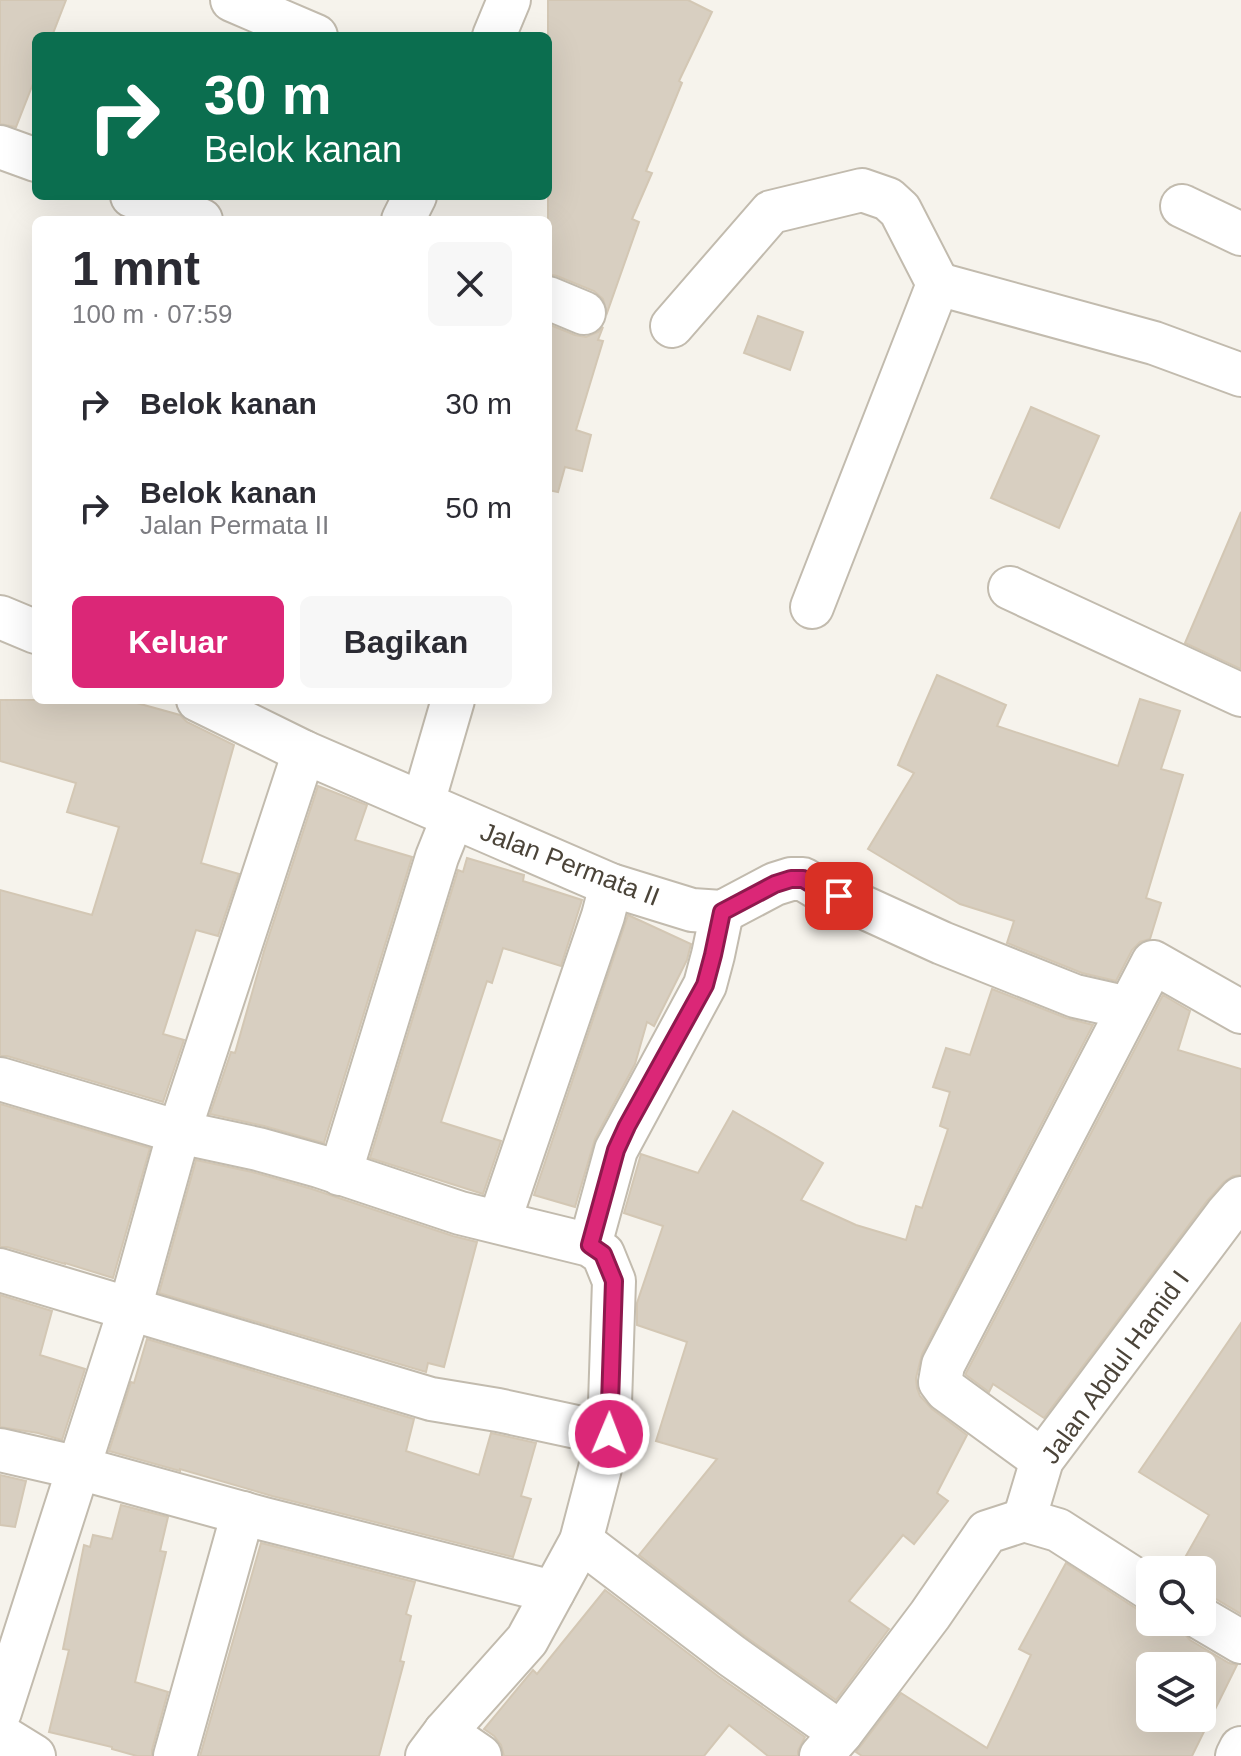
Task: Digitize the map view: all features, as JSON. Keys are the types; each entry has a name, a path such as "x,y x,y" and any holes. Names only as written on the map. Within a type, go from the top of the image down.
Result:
{"street":[{"path":"232,0 307,32"},
{"path":"496,32 509,0"},
{"path":"0,147 32,159"},
{"path":"672,326 771,212 862,190 888,199 900,210 938,284 1154,343 1241,375"},
{"path":"144,200 190,216"},
{"path":"1182,206 1241,234"},
{"path":"812,607 938,284"},
{"path":"1010,588 1241,695"},
{"path":"0,617 32,630"},
{"name":"Jalan Permata II","path":"206,704 304,752 611,885 692,910 722,912"},
{"path":"340,1174 437,857 438,810 452,704"},
{"path":"0,1712 130,1308 179,1132 304,752"},
{"path":"590,1245 616,1150 705,985 722,912 775,884 803,879 942,943 1075,996 1128,1008"},
{"path":"499,1222 611,885"},
{"path":"1042,1460 946,1390 940,1382 943,1365 1153,962 1241,1012"},
{"path":"0,1079 179,1132 319,1166 460,1213 590,1245 603,1254 614,1281 609,1434 581,1541 527,1640 436,1744 480,1756"},
{"name":"Jalan Abdul Hamid I","path":"1024,1520 1042,1460 1241,1198"},
{"path":"0,1270 431,1399 609,1434"},
{"path":"0,1450 553,1592"},
{"path":"175,1756 243,1513"},
{"path":"581,1541 732,1656 831,1744 930,1615 987,1532 1024,1520 1058,1530 1136,1580"},
{"path":"1216,1627 1241,1642"},
{"path":"0,1735 34,1756"},
{"path":"1237,1756 1241,1748"}],"building":[{"path":"0,0 66,0 54,32 32,32 32,86 16,127 0,124"},
{"path":"548,0 688,0 712,12 679,81 682,83 646,171 652,173 632,219 639,222 607,313 603,299 594,291 552,275 552,216 548,216 548,200 552,200 552,32 548,32"},
{"path":"758,316 803,332 790,370 744,353"},
{"path":"552,326 586,337 603,327 598,340 603,341 576,430 591,435 582,471 565,467 558,492 552,491"},
{"path":"1031,407 1099,436 1059,528 991,498"},
{"path":"1241,512 1241,669 1185,643"},
{"path":"937,675 1006,705 997,726 1118,766 1140,699 1180,711 1161,769 1183,775 1146,898 1161,903 1150,939 1140,942 1132,950 1116,981 1082,973 1007,943 1014,921 960,904 868,849 914,773 898,765"},
{"path":"0,700 32,700 32,704 140,704 180,715 187,722 234,745 201,863 239,874 218,936 196,930 163,1034 184,1040 163,1102 0,1056 0,890 92,915 119,827 67,812 76,783 0,761"},
{"path":"318,786 367,805 355,840 412,857 324,1143 210,1114 231,1052 235,1053 264,951"},
{"path":"467,858 524,875 523,881 582,900 561,966 503,948 492,983 487,981 441,1122 501,1141 483,1194 370,1158 458,870 463,872"},
{"path":"628,915 691,944 687,960 654,1026 647,1022 635,1064 595,1139 575,1207 534,1195"},
{"path":"992,989 1066,1018 1093,1025 922,1354 916,1378 920,1396 967,1435 937,1493 948,1501 914,1544 903,1535 849,1601 889,1629 836,1700 746,1637 639,1555 717,1459 656,1441 687,1342 637,1325 637,1303 663,1226 624,1213 641,1154 698,1173 733,1111 823,1163 801,1200 856,1225 906,1240 916,1206 922,1208 948,1129 940,1126 950,1092 933,1087 946,1048 970,1055"},
{"path":"1163,995 1190,1011 1178,1050 1241,1069 1241,1175 1224,1182 1207,1201 1044,1418 993,1384 989,1392 966,1373"},
{"path":"0,1104 150,1148 113,1278 0,1247"},
{"path":"196,1160 312,1189 477,1242 444,1367 428,1363 426,1372 159,1293"},
{"path":"0,1295 52,1311 40,1355 85,1369 62,1440 0,1427"},
{"path":"1241,1323 1241,1614 1216,1599 1216,1556 1186,1556 1209,1515 1139,1472"},
{"path":"147,1339 414,1419 406,1451 479,1475 491,1433 536,1443 521,1496 531,1499 513,1557 109,1451"},
{"path":"0,1475 26,1481 15,1527 0,1525"},
{"path":"121,1505 168,1517 160,1551 166,1552 135,1682 168,1692 152,1756 137,1756 49,1732 69,1650 63,1649 84,1545 90,1547 93,1535 112,1539"},
{"path":"261,1543 415,1582 406,1614 411,1616 400,1661 404,1662 379,1756 200,1756"},
{"path":"1066,1563 1136,1608 1136,1636 1186,1636 1210,1652 1136,1652 1136,1732 1204,1732 1192,1756 862,1756 856,1752 901,1693 987,1748 1031,1655 1019,1649"},
{"path":"605,1590 805,1737 798,1756 768,1756 729,1725 704,1756 504,1756 501,1745 484,1729 533,1670 537,1674"},
{"path":"1216,1655 1237,1665 1216,1707"}],"route":[{"path":"609,1434 614,1281 603,1254 590,1245 616,1150 705,985 722,912 791,879 803,879 839,896"}]}
